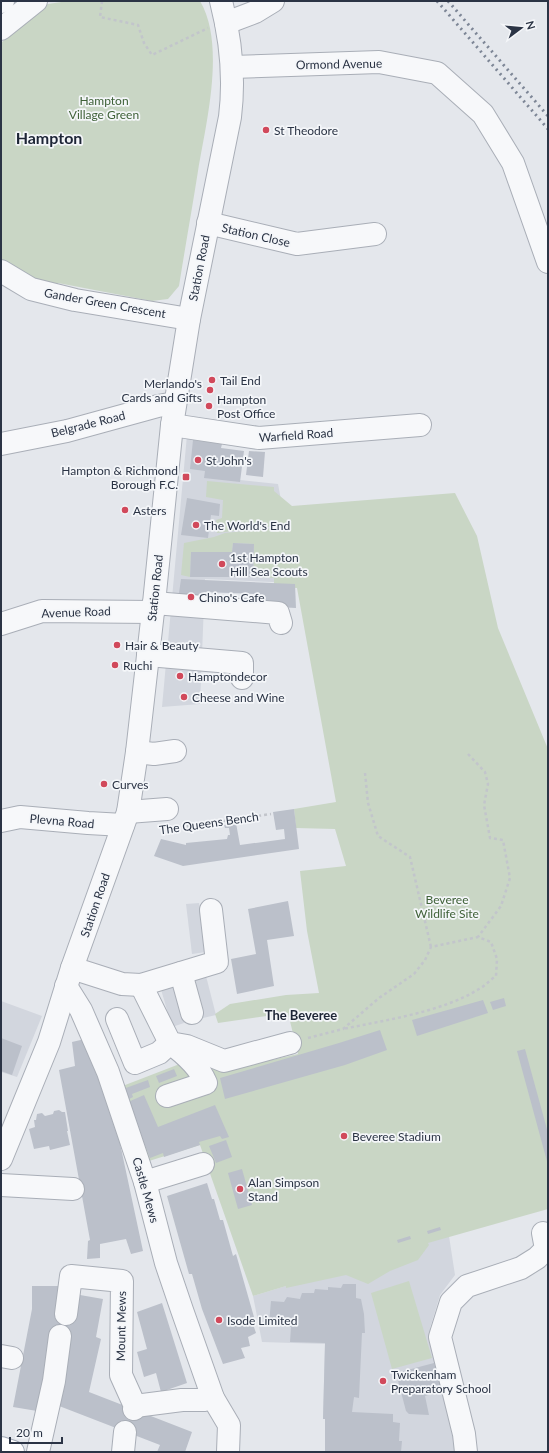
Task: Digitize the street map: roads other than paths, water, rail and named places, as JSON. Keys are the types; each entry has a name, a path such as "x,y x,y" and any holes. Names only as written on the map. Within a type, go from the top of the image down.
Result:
{"main road":[{"path":"1,1448 13,1452"}],"street":[{"path":"1,29 36,1"},
{"name":"Station Road","path":"1,1159 49,1042 69,977 125,818 137,752 172,425 189,319 230,117 233,95 230,45 221,1"},
{"path":"226,23 255,12 273,1"},
{"name":"Ormond Avenue","path":"232,67 379,62 437,73 484,114 513,163 548,262"},
{"name":"Station Close","path":"208,223 297,244 375,234"},
{"name":"Gander Green Crescent","path":"1,271 31,289 75,300 189,319"},
{"name":"Belgrade Road","path":"1,444 67,431 158,406 176,403"},
{"name":"Warfield Road","path":"172,425 259,438 420,425"},
{"path":"154,604 178,598"},
{"path":"203,599 236,611"},
{"path":"154,604 278,613 281,623"},
{"name":"Avenue Road","path":"1,624 42,611 154,604"},
{"path":"148,655 242,663 242,678"},
{"path":"137,752 154,754 175,751"},
{"name":"Plevna Road","path":"1,821 20,817 88,823 125,818 168,819"},
{"path":"69,977 141,986 216,962 211,910"},
{"path":"181,973 192,1013"},
{"name":"Castle Mews","path":"69,977 81,1010 108,1072 145,1182 166,1263 213,1398 229,1425 228,1452"},
{"path":"141,986 170,1043 186,1055 203,1076 206,1083 167,1096"},
{"path":"117,1020 135,1063 159,1053 170,1043"},
{"path":"170,1043 187,1046 224,1061 290,1043"},
{"path":"145,1182 203,1164"},
{"path":"1,1185 73,1189"},
{"path":"466,1452 464,1434 440,1337 451,1302 467,1286 521,1268 537,1258 546,1244"},
{"name":"Mount Mews","path":"66,1314 71,1276 122,1281 121,1375 134,1408 182,1400 204,1400 213,1398"},
{"path":"38,1452 54,1381 60,1336"}],"railway":[{"path":"437,1 548,129"},
{"path":"448,1 548,116"}],"place":[{"name":"St Theodore","path":"266,130"},
{"name":"Tail End","path":"212,380"},
{"name":"Merlando's Cards and Gifts","path":"210,390"},
{"name":"Hampton Post Office","path":"209,406"},
{"name":"St John's","path":"198,460"},
{"name":"Hampton & Richmond Borough F.C.","path":"186,477"},
{"name":"Asters","path":"125,510"},
{"name":"The World's End","path":"196,525"},
{"name":"1st Hampton Hill Sea Scouts","path":"222,564"},
{"name":"Chino's Cafe","path":"191,597"},
{"name":"Hair & Beauty","path":"117,645"},
{"name":"Ruchi","path":"115,665"},
{"name":"Hamptondecor","path":"180,676"},
{"name":"Cheese and Wine","path":"184,697"},
{"name":"Curves","path":"104,784"},
{"name":"Beveree Stadium","path":"344,1136"},
{"name":"Alan Simpson Stand","path":"240,1189"},
{"name":"Isode Limited","path":"219,1320"},
{"name":"Twickenham Preparatory School","path":"383,1381"}],"district":[{"name":"Hampton","path":"49,137"},
{"name":"The Beveree","path":"301,1015"}],"park label":[{"name":"Hampton Village Green","path":"104,107"},
{"name":"Beveree Wildlife Site","path":"447,906"}]}
